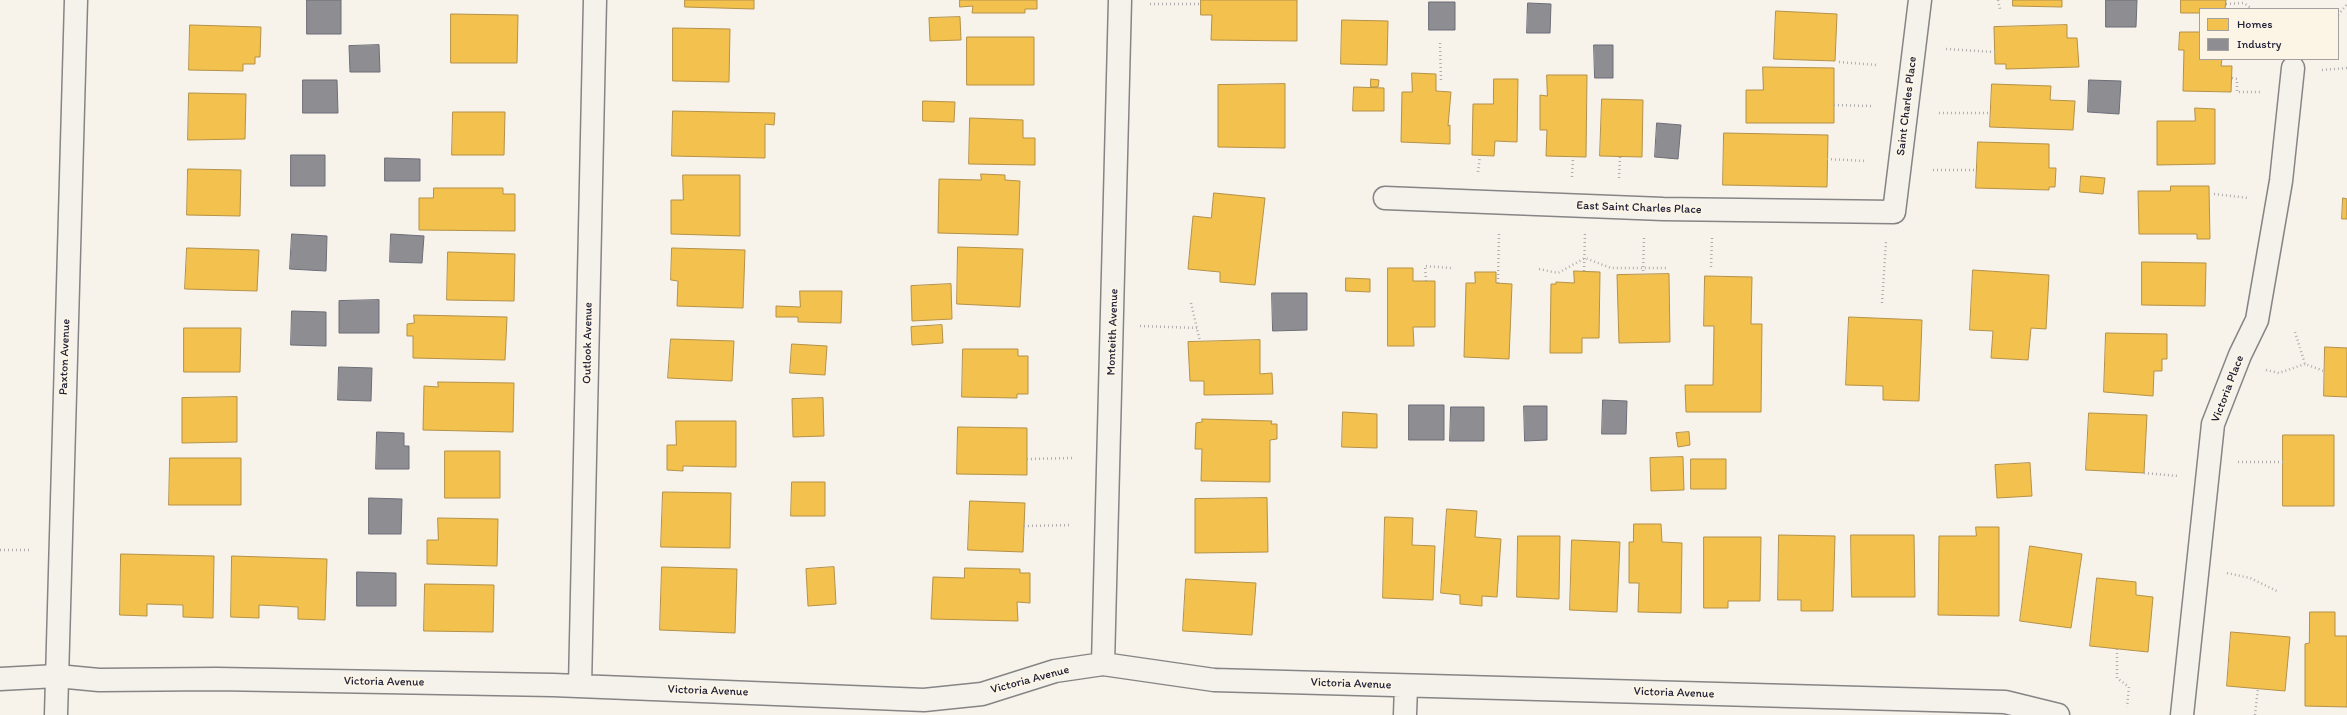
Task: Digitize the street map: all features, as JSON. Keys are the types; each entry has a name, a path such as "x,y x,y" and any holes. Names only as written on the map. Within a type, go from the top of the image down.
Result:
{"street":[{"name":"Paxton Avenue","path":"56,715 76,0"},
{"name":"Outlook Avenue","path":"580,686 595,0"},
{"name":"Monteith Avenue","path":"1103,664 1120,0"},
{"name":"Saint Charles Place","path":"1894,212 1920,0"},
{"name":"Victoria Place","path":"2182,715 2213,424 2240,355 2257,320 2282,181 2293,68"},
{"name":"East Saint Charles Place","path":"1384,198 1663,209 1894,212"},
{"name":"Victoria Avenue","path":"0,679 57,676 99,680 217,679 580,686 924,700 982,694 1055,671 1103,664 1214,680 2005,702 2058,715"},
{"path":"1405,715 1406,686"}],"path":[{"path":"1998,0 2000,9"},
{"path":"2226,4 2244,3 2251,8"},
{"path":"1147,4 1201,4"},
{"path":"2339,14 2347,4"},
{"path":"1440,43 1441,80"},
{"path":"1946,49 1995,52"},
{"path":"1839,62 1877,65"},
{"path":"2319,69 2328,71 2347,68"},
{"path":"2232,78 2237,79 2237,92 2268,92"},
{"path":"1834,105 1872,106"},
{"path":"1939,113 1990,113"},
{"path":"1478,174 1480,156"},
{"path":"1572,183 1573,157"},
{"path":"1619,185 1620,157"},
{"path":"1827,159 1866,161"},
{"path":"1933,170 1977,170"},
{"path":"2214,194 2255,198"},
{"path":"1498,283 1499,224"},
{"path":"1584,272 1585,227"},
{"path":"1643,275 1644,229"},
{"path":"1711,267 1712,231"},
{"path":"1882,303 1886,238"},
{"path":"1585,258 1611,268 1666,268"},
{"path":"1539,269 1558,273 1585,258"},
{"path":"1426,281 1426,266 1451,268"},
{"path":"1191,303 1200,341"},
{"path":"1140,326 1197,328"},
{"path":"2295,332 2305,364"},
{"path":"2265,370 2279,373 2305,364 2324,371"},
{"path":"1027,459 1072,458"},
{"path":"2231,462 2284,462"},
{"path":"2144,473 2184,477"},
{"path":"1024,526 1071,525"},
{"path":"2224,573 2250,578 2277,591"},
{"path":"2117,649 2117,678 2129,687 2128,706"},
{"path":"2255,715 2258,688"}],"building: Homes":[{"path":"685,0 754,0 754,9 685,7"},
{"path":"960,0 1037,0 1037,9 1025,9 1025,13 972,13 973,6 960,7"},
{"path":"1201,0 1297,0 1297,41 1211,40 1212,15 1201,15"},
{"path":"2013,0 2062,0 2062,7 2013,6"},
{"path":"2181,0 2226,0 2225,8 2199,8 2199,13 2181,13"},
{"path":"1776,11 1837,14 1835,61 1774,59"},
{"path":"451,14 518,15 517,63 451,63"},
{"path":"960,17 961,40 930,41 929,18"},
{"path":"1342,20 1388,21 1387,65 1341,64"},
{"path":"190,25 261,27 260,57 255,57 255,64 243,64 243,71 189,70"},
{"path":"2067,25 2067,38 2077,38 2079,67 2006,69 2006,64 1995,64 1994,27"},
{"path":"673,28 730,29 729,82 673,81"},
{"path":"2180,32 2199,32 2199,60 2222,60 2221,66 2232,66 2231,92 2183,91 2184,50 2179,50"},
{"path":"967,37 1034,37 1034,85 967,85"},
{"path":"1763,67 1834,68 1834,123 1746,123 1746,90 1763,90"},
{"path":"1412,73 1436,74 1436,91 1451,92 1448,126 1450,125 1450,144 1401,142 1402,92 1412,92"},
{"path":"1547,75 1587,75 1586,157 1546,156 1547,130 1540,130 1540,95 1547,96"},
{"path":"1371,79 1379,80 1378,87 1371,87"},
{"path":"1494,79 1518,79 1517,142 1495,141 1494,156 1472,155 1473,104 1493,104"},
{"path":"1285,84 1285,148 1218,147 1218,85"},
{"path":"1992,84 2051,86 2050,100 2075,101 2073,130 1990,127"},
{"path":"1354,87 1384,88 1384,111 1353,111"},
{"path":"189,93 246,94 245,139 188,140"},
{"path":"1602,99 1643,100 1642,157 1600,156"},
{"path":"923,101 955,102 954,122 923,121"},
{"path":"2195,108 2215,109 2215,164 2157,165 2157,121 2195,121"},
{"path":"673,111 775,113 774,125 765,124 765,158 672,156"},
{"path":"453,112 505,112 504,155 452,155"},
{"path":"970,118 1023,120 1023,138 1035,138 1035,165 969,164"},
{"path":"1724,133 1828,135 1827,187 1723,185"},
{"path":"1978,142 2049,144 2049,168 2056,168 2055,187 2049,187 2049,190 1976,188"},
{"path":"188,169 241,170 240,216 187,215"},
{"path":"981,174 1005,175 1005,180 1020,181 1018,235 938,233 939,179 981,180"},
{"path":"683,175 740,175 740,236 671,234 671,200 683,200"},
{"path":"2081,176 2105,178 2103,194 2080,192"},
{"path":"2171,186 2209,186 2210,239 2197,239 2197,234 2139,234 2138,191 2170,191"},
{"path":"434,188 503,188 503,194 515,194 515,231 419,230 419,198 433,198"},
{"path":"1214,193 1265,198 1255,285 1220,282 1220,272 1188,269 1193,216 1211,218"},
{"path":"2343,198 2347,199 2347,219 2342,219"},
{"path":"958,247 1023,249 1020,307 957,304"},
{"path":"187,248 259,250 257,291 185,289"},
{"path":"672,248 745,250 743,308 677,306 678,281 671,280"},
{"path":"448,252 515,254 514,301 447,300"},
{"path":"2142,262 2206,263 2205,306 2142,305"},
{"path":"1388,268 1413,268 1413,281 1435,281 1435,327 1413,327 1414,346 1388,346"},
{"path":"1973,270 2049,275 2046,329 2031,328 2028,360 1991,358 1993,331 1970,330"},
{"path":"1574,271 1600,272 1599,338 1582,338 1582,353 1550,353 1551,284 1556,284 1556,282 1574,283"},
{"path":"1475,272 1496,272 1496,283 1512,284 1509,359 1464,357 1466,283 1475,283"},
{"path":"1669,274 1670,342 1619,343 1617,275"},
{"path":"1705,276 1752,277 1751,324 1762,324 1761,412 1686,412 1685,385 1713,385 1714,326 1704,326"},
{"path":"1346,278 1370,279 1370,292 1346,291"},
{"path":"951,284 952,319 912,321 911,286"},
{"path":"800,291 842,291 841,323 798,322 798,317 776,317 776,306 800,307"},
{"path":"414,315 507,317 505,360 413,358 413,336 407,336 407,324 414,323"},
{"path":"1849,317 1922,320 1919,401 1883,400 1883,386 1846,385"},
{"path":"942,325 943,343 912,345 911,327"},
{"path":"184,328 241,328 240,372 184,372"},
{"path":"2106,333 2167,334 2167,359 2162,359 2162,371 2154,371 2153,396 2104,392"},
{"path":"671,339 734,341 732,381 668,378"},
{"path":"1260,340 1260,374 1272,373 1273,394 1204,395 1204,381 1190,381 1188,342"},
{"path":"792,344 827,346 825,375 790,373"},
{"path":"2325,347 2347,348 2347,397 2324,396"},
{"path":"963,349 1018,349 1018,356 1028,356 1028,394 1017,394 1017,398 962,397"},
{"path":"438,382 514,383 513,432 423,430 424,386 438,387"},
{"path":"237,397 237,442 182,443 182,398"},
{"path":"823,398 824,436 793,437 792,399"},
{"path":"1343,412 1377,414 1377,448 1342,447"},
{"path":"2089,413 2147,415 2144,473 2086,470"},
{"path":"1202,419 1272,421 1271,424 1277,424 1277,439 1270,440 1270,482 1201,481 1202,449 1195,449 1196,423 1202,422"},
{"path":"676,421 736,421 736,467 683,466 683,471 667,470 667,445 676,445"},
{"path":"958,427 1027,428 1027,475 957,474"},
{"path":"1689,432 1690,445 1678,447 1676,433"},
{"path":"2283,435 2334,435 2334,506 2283,506"},
{"path":"445,451 500,451 500,498 445,498"},
{"path":"1683,457 1684,490 1651,491 1650,458"},
{"path":"170,458 241,458 241,505 169,505"},
{"path":"1691,459 1726,459 1726,489 1691,489"},
{"path":"2030,463 2032,496 1997,498 1995,465"},
{"path":"792,482 825,482 825,516 791,516"},
{"path":"663,492 731,493 730,548 661,547"},
{"path":"1267,498 1268,552 1195,553 1195,499"},
{"path":"970,501 1025,503 1023,552 968,550"},
{"path":"1447,509 1477,511 1475,537 1501,539 1497,597 1482,596 1482,606 1460,604 1460,595 1441,593"},
{"path":"1385,517 1413,518 1412,545 1435,546 1433,600 1383,598"},
{"path":"438,518 498,519 497,566 427,564 427,540 438,540"},
{"path":"1634,524 1661,524 1662,542 1682,543 1681,613 1638,612 1639,583 1629,583 1629,542 1633,542"},
{"path":"1976,527 1999,527 1999,616 1938,615 1939,536 1976,536"},
{"path":"1779,535 1835,536 1833,611 1801,611 1801,600 1778,600"},
{"path":"1851,535 1914,535 1915,597 1852,597"},
{"path":"1518,536 1560,536 1559,599 1517,597"},
{"path":"1704,537 1761,537 1760,601 1728,601 1728,608 1704,608"},
{"path":"1572,540 1620,542 1617,612 1570,610"},
{"path":"2030,546 2082,554 2071,628 2020,621"},
{"path":"121,554 214,556 213,618 183,617 183,605 147,604 147,616 120,615"},
{"path":"232,556 327,559 325,620 298,619 298,607 259,605 259,618 231,617"},
{"path":"662,567 737,569 735,633 660,630"},
{"path":"834,567 836,604 808,606 806,569"},
{"path":"965,568 1020,569 1020,573 1030,573 1030,603 1017,602 1018,621 931,619 933,577 964,578"},
{"path":"2097,578 2136,582 2136,595 2153,597 2148,652 2090,646"},
{"path":"1186,579 1256,583 1252,635 1183,631"},
{"path":"425,584 494,585 493,632 424,631"},
{"path":"2310,612 2335,612 2335,636 2347,636 2347,707 2305,706 2305,644 2309,643"},
{"path":"2231,632 2290,637 2285,691 2227,686"}],"building: Industry":[{"path":"307,0 341,0 341,34 307,34"},
{"path":"2106,0 2137,0 2136,27 2106,27"},
{"path":"1429,2 1455,2 1455,30 1429,30"},
{"path":"1528,3 1551,4 1550,33 1527,33"},
{"path":"379,45 380,72 350,72 349,46"},
{"path":"1594,45 1613,45 1613,78 1595,78"},
{"path":"303,80 337,80 338,113 303,113"},
{"path":"2089,80 2121,81 2119,114 2088,112"},
{"path":"1657,123 1681,125 1678,159 1655,157"},
{"path":"291,155 325,155 325,186 291,186"},
{"path":"385,158 420,159 420,181 385,181"},
{"path":"292,234 327,236 326,271 290,269"},
{"path":"391,234 424,236 422,263 390,262"},
{"path":"1272,293 1307,293 1307,330 1273,331"},
{"path":"379,300 379,333 339,333 339,301"},
{"path":"292,311 326,312 326,346 291,345"},
{"path":"339,367 372,368 371,401 338,400"},
{"path":"1603,400 1627,401 1626,434 1602,434"},
{"path":"1409,405 1444,405 1444,440 1409,440"},
{"path":"1524,406 1547,406 1547,440 1525,441"},
{"path":"1451,407 1484,407 1484,441 1450,441"},
{"path":"377,432 404,433 404,446 409,446 409,469 376,469"},
{"path":"369,498 402,499 401,534 369,534"},
{"path":"357,572 396,573 396,606 357,606"}]}
